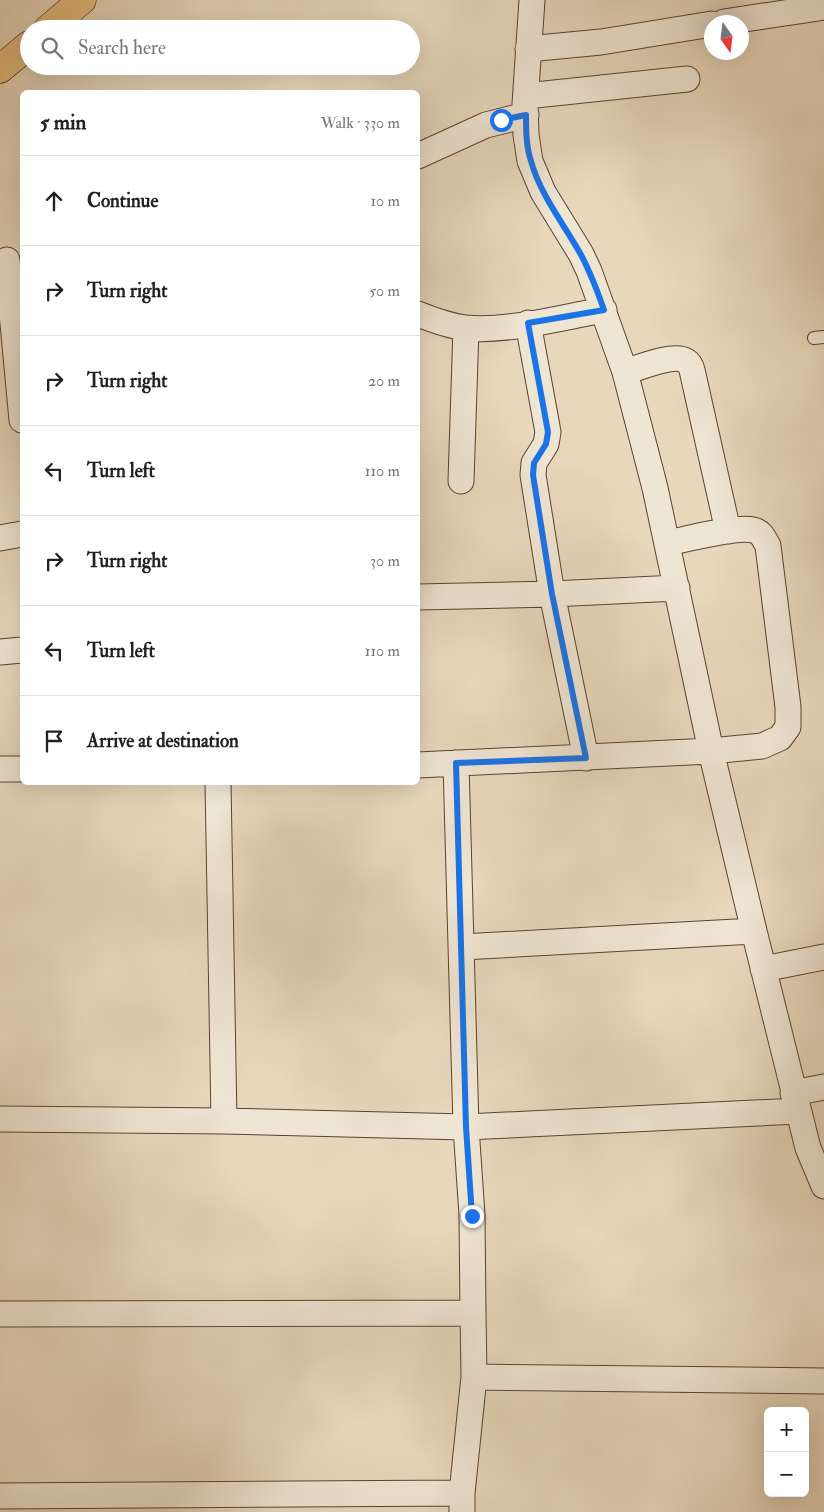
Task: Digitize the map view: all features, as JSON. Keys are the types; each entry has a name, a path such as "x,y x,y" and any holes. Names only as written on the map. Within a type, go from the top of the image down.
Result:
{"main road":[{"path":"59,20 82,0"},
{"path":"0,69 20,52"}],"street":[{"path":"532,0 526,105 526,134 530,161 544,192 590,271 625,372 668,543 711,751 795,1102 808,1148 824,1186"},
{"path":"749,18 824,7"},
{"path":"528,49 601,42 704,25"},
{"path":"420,155 526,105 687,79"},
{"path":"10,260 20,393"},
{"path":"420,315 466,328 488,328 604,310"},
{"path":"528,323 548,432 546,444 534,463 533,475 552,594 586,758"},
{"path":"461,481 466,328"},
{"path":"625,372 669,359 681,358 688,362 692,370 728,531"},
{"path":"420,765 711,751 762,746 780,738 788,727 788,707 768,546 762,534 752,530 728,531 668,543"},
{"path":"0,538 20,534"},
{"path":"420,597 552,594 677,588"},
{"path":"0,652 20,650"},
{"path":"0,1496 462,1502 474,1377 472,1216 466,1127 456,763"},
{"path":"0,769 20,769"},
{"path":"218,785 224,1121"},
{"path":"462,947 754,931"},
{"path":"763,969 824,957"},
{"path":"0,1119 224,1121 466,1127 795,1102 824,1087"},
{"path":"0,1314 473,1313"},
{"path":"474,1377 824,1381"}],"route":[{"path":"472,1216 466,1127 456,763 586,758 552,594 533,475 534,463 546,444 548,432 528,323 604,310 590,271 544,192 530,161 526,134 526,115 501,120"}]}
